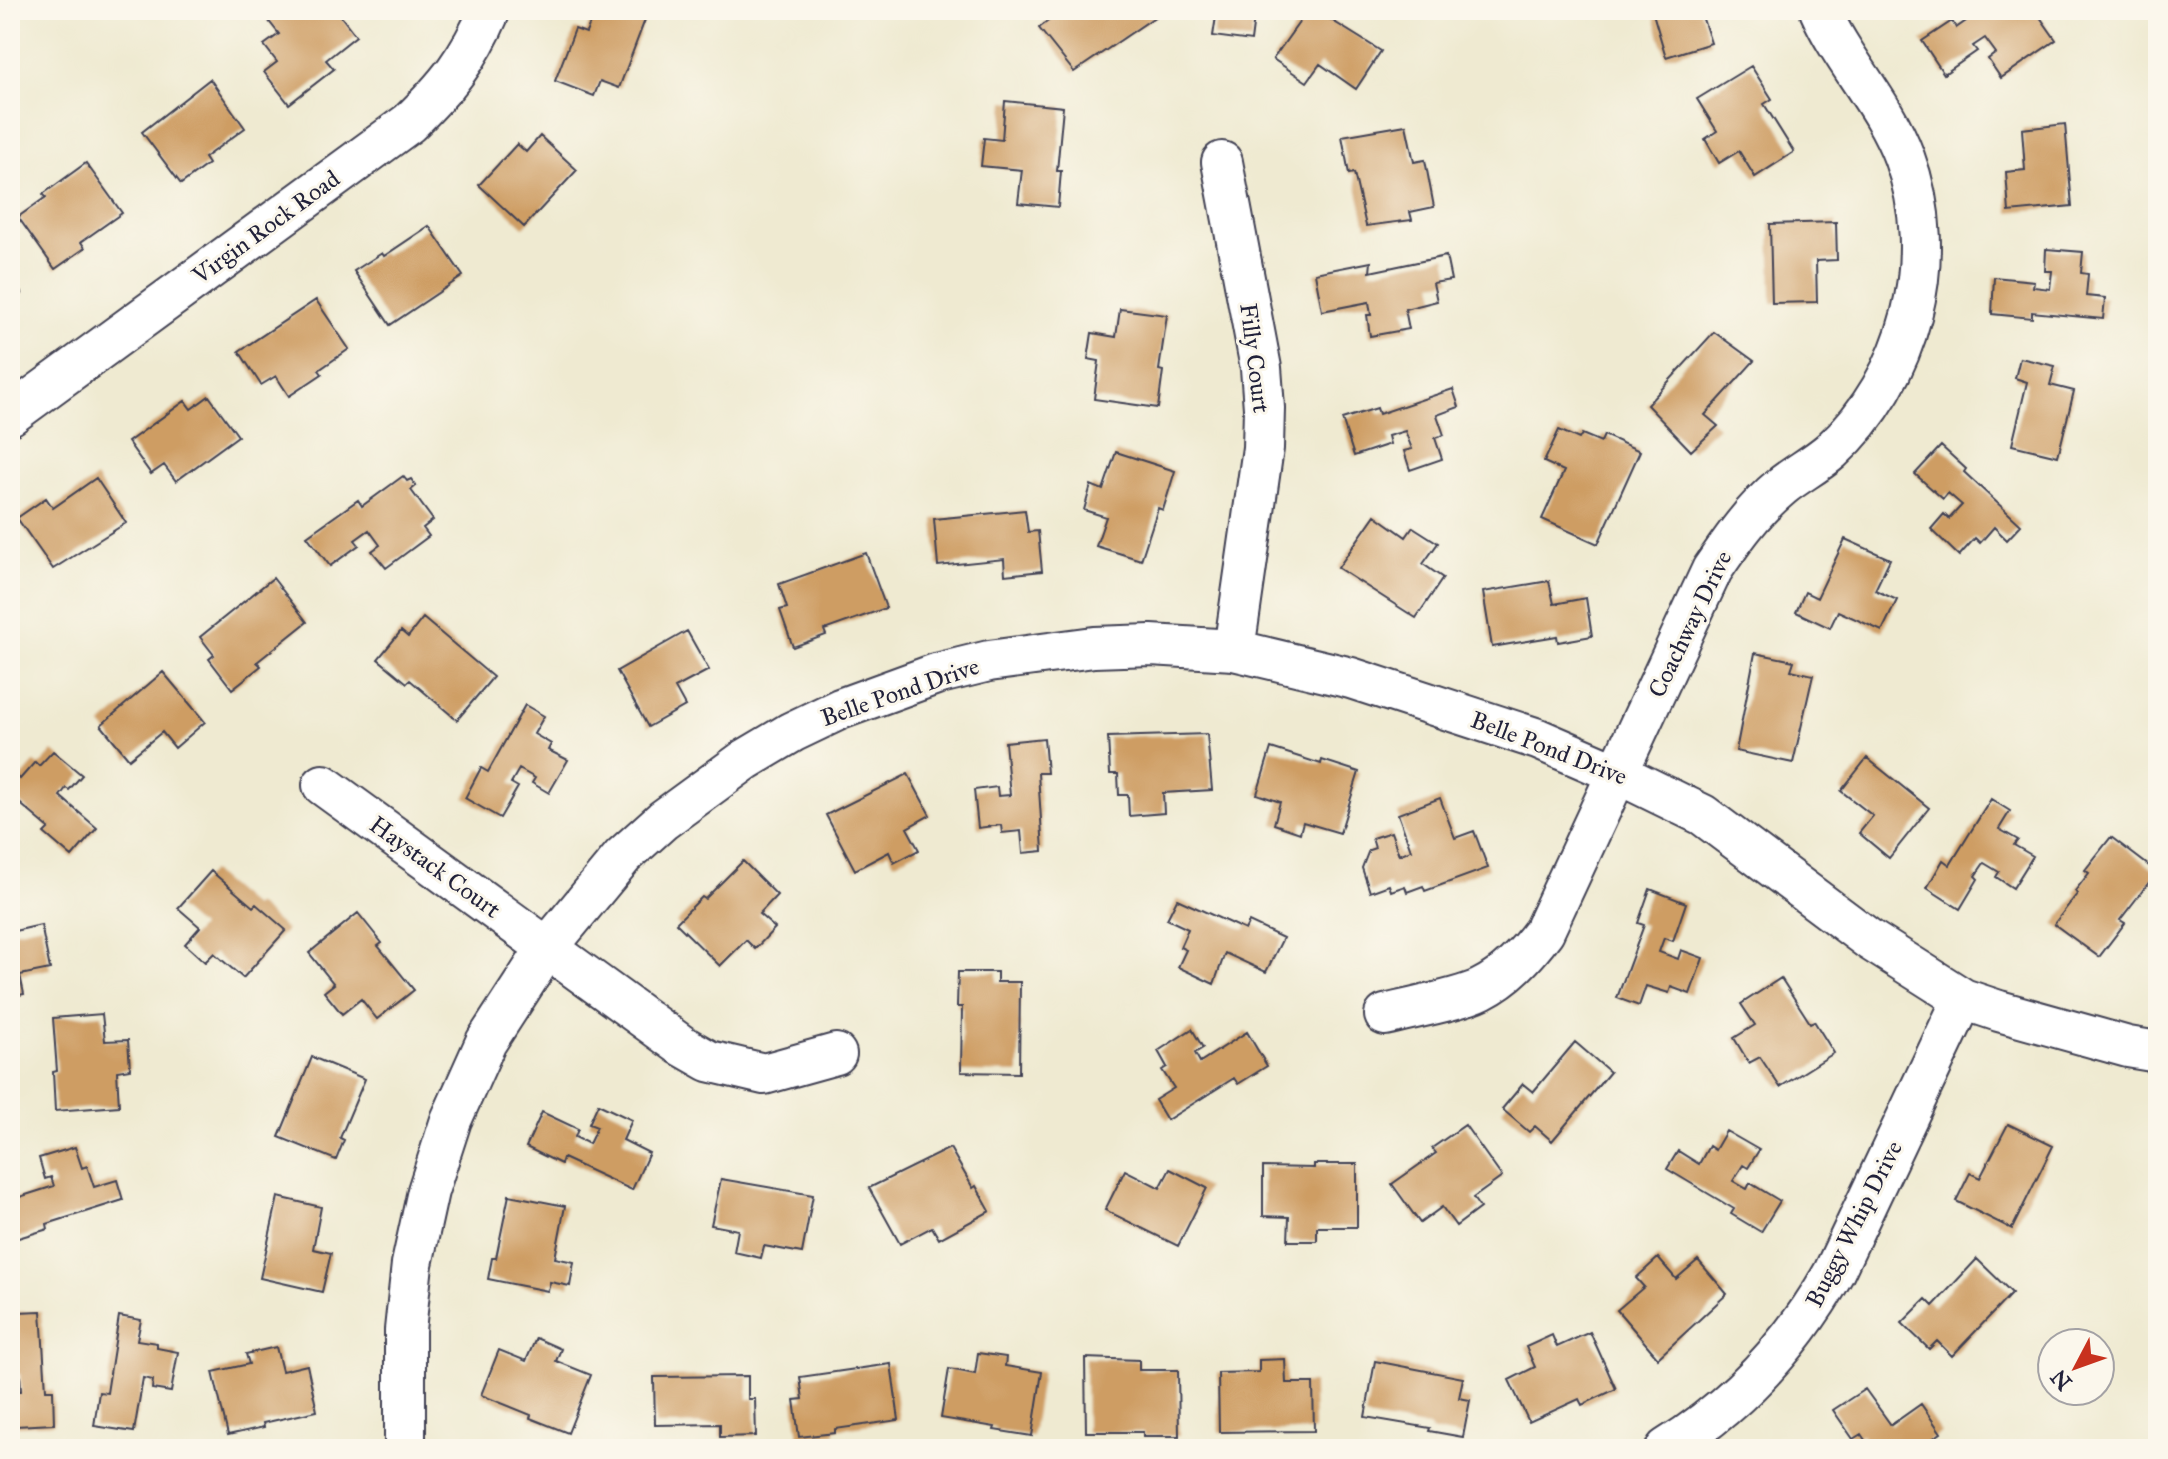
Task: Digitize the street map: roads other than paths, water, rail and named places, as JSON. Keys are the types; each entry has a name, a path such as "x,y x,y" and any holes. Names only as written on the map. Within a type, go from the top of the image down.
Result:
{"street":[{"name":"Virgin Rock Road","path":"10,415 409,123 444,90 475,44 490,10"},
{"name":"Coachway Drive","path":"1385,1015 1479,990 1525,956 1544,931 1712,570 1737,531 1759,507 1831,451 1866,411 1884,383 1909,327 1920,260 1918,215 1906,160 1883,112 1820,10"},
{"name":"Filly Court","path":"1222,162 1261,368 1264,408 1263,448 1234,650"},
{"name":"Belle Pond Drive","path":"405,1449 405,1330 412,1264 428,1191 451,1120 486,1042 547,948 623,856 663,820 745,760 792,732 840,709 936,674 1042,652 1151,645 1234,650 1351,678 1538,739 1619,774 1714,822 1870,940 1963,999 2128,1047 2158,1052"},
{"name":"Haystack Court","path":"323,785 681,1045 709,1061 764,1074 836,1054"},
{"name":"Buggy Whip Drive","path":"1666,1449 1701,1427 1752,1384 1792,1338 1815,1305 1834,1272 1963,999"}]}
